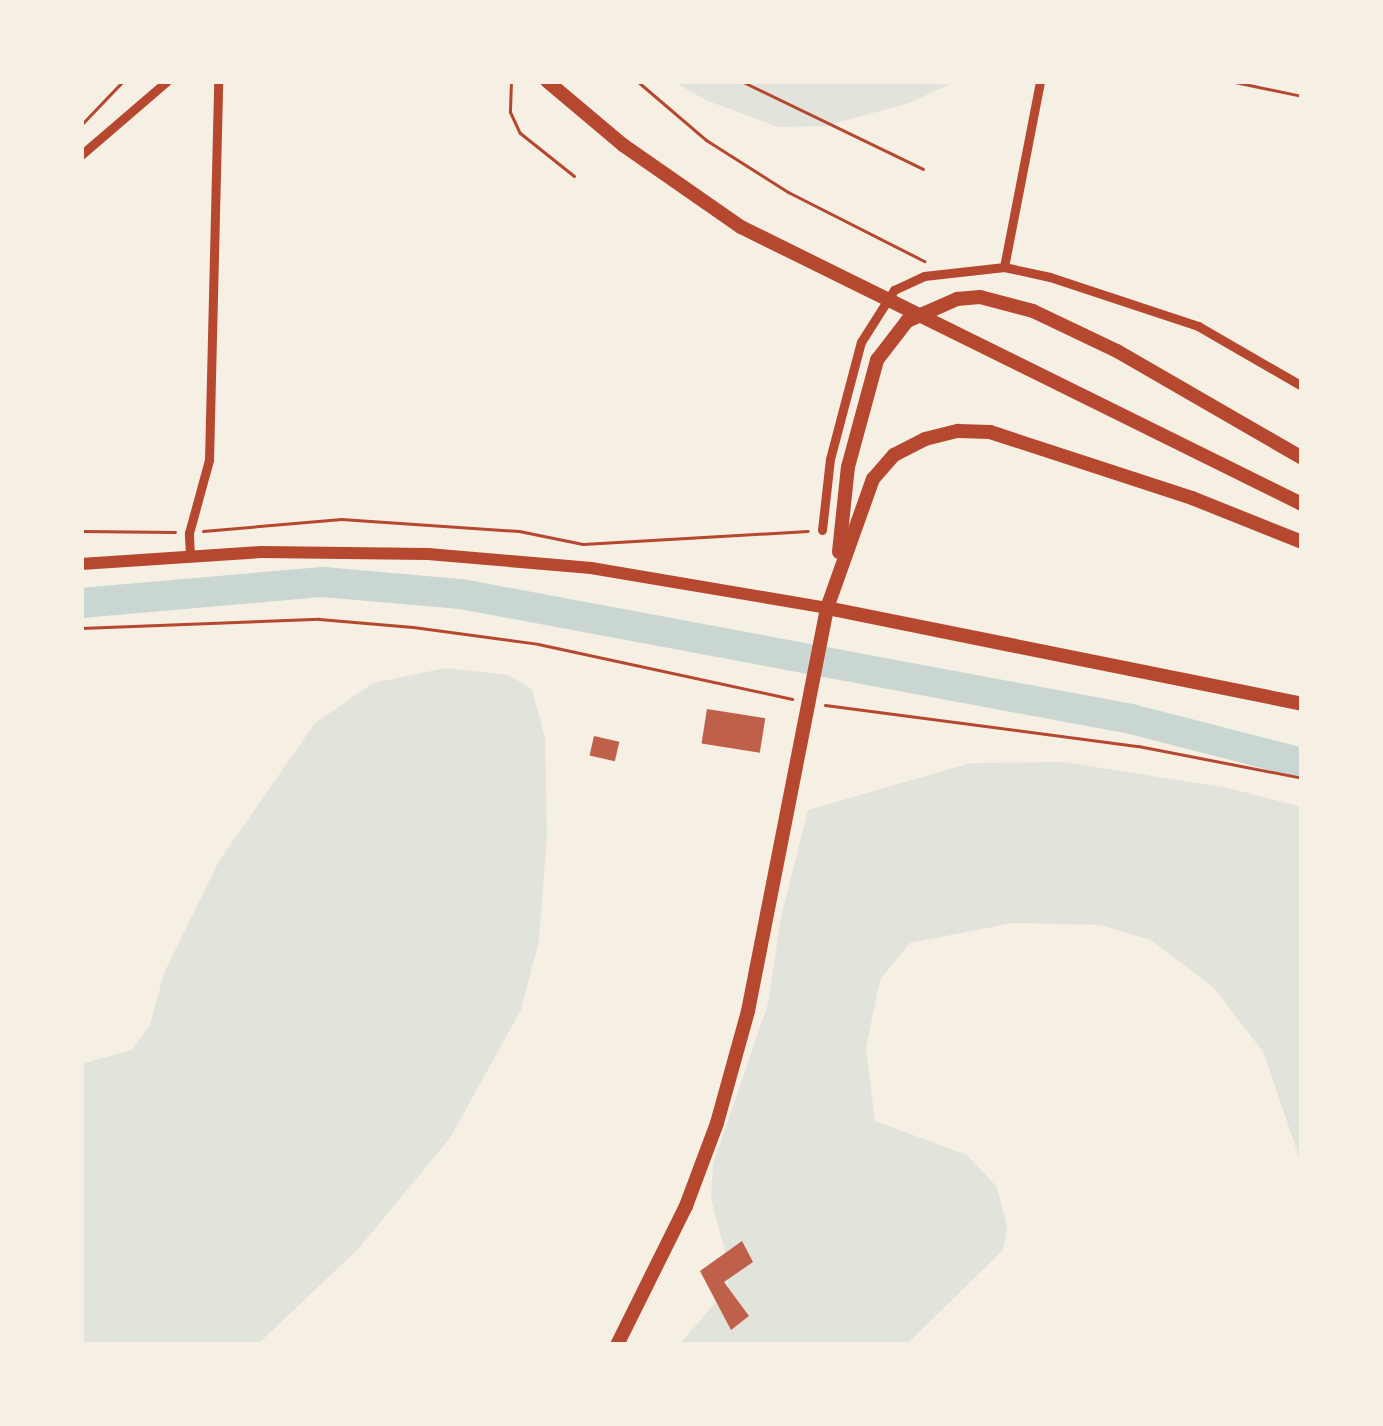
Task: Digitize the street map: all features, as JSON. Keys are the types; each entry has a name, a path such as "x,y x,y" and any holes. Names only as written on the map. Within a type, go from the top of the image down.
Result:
{"main road":[{"path":"548,81 623,145 725,216 1302,504"},
{"path":"836,574 848,467 877,360 907,321 958,299 994,299 1034,311 1117,351 1302,458"},
{"path":"617,1345 677,1227 717,1123 748,1011 827,608 873,479 894,455 958,431 990,432 1302,542"},
{"path":"81,564 190,555 428,554 656,576 1302,704"}],"street":[{"path":"81,154 166,81"},
{"path":"190,555 189,533 209,460 218,81"},
{"path":"1004,267 1040,81"},
{"path":"822,530 830,459 861,342 894,290 938,274 1004,267 1198,326 1302,386"}],"path":[{"path":"81,125 123,81"},
{"path":"511,81 510,112 520,133 574,176"},
{"path":"637,81 706,140 788,192 929,263 938,274"},
{"path":"742,81 923,169"},
{"path":"1230,81 1302,96"},
{"path":"81,531 189,533 341,519 518,531 584,544 822,530"},
{"path":"81,628 319,620 413,627 538,644 809,699 1138,746 1302,778"}],"shaded area":[{"path":"672,81 958,81 906,104 825,126 778,127 708,101"},
{"path":"446,668 508,675 532,689 545,738 547,834 539,941 521,1010 450,1138 359,1248 257,1345 81,1345 81,1064 132,1050 150,1025 164,973 219,861 315,723 373,683"},
{"path":"1064,762 1228,788 1302,807 1302,1166 1264,1053 1214,988 1151,940 1100,925 1013,923 910,943 880,980 866,1048 875,1121 967,1155 997,1187 1007,1227 1003,1250 906,1345 679,1345 728,1288 728,1263 711,1199 713,1164 768,1004 781,917 808,810 971,763"}],"building":[{"path":"707,709 765,718 760,753 702,744"},
{"path":"594,736 619,742 615,761 590,755"},
{"path":"742,1241 753,1262 724,1282 749,1316 731,1330 700,1271"}],"waterway":[{"path":"81,603 323,582 461,594 1131,719 1302,763"}]}
